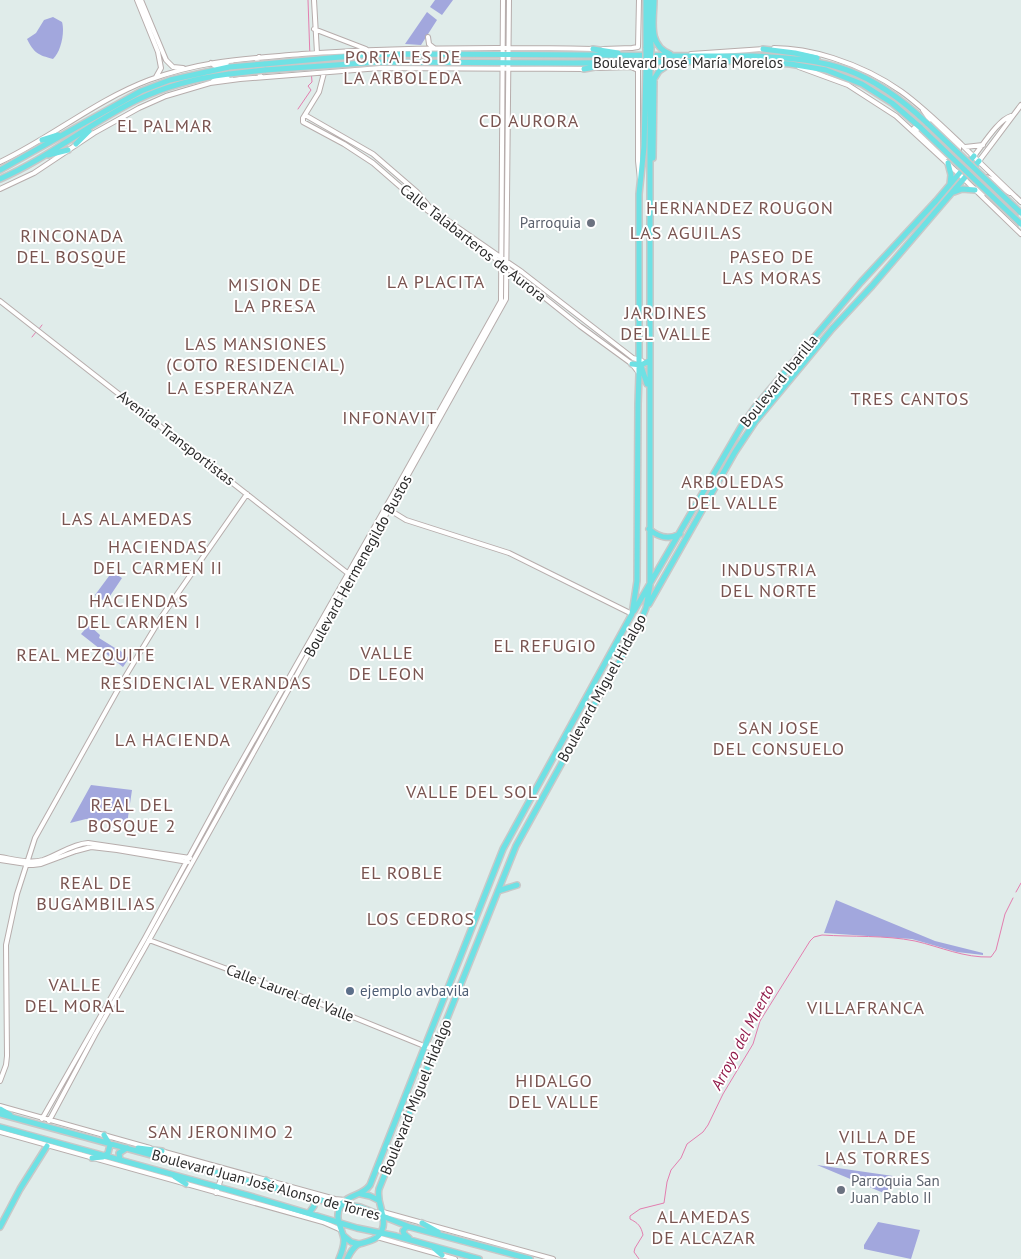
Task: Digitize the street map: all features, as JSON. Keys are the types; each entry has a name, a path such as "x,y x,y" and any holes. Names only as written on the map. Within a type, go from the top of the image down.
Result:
{"main road":[{"name":"Boulevard Miguel Hidalgo","path":"646,0 648,48"},
{"name":"Boulevard Miguel Hidalgo","path":"378,1201 379,1189 516,846 621,659 646,608 650,585 648,48 650,0"},
{"path":"654,0 655,42 663,51 675,56"},
{"path":"593,49 633,56"},
{"path":"763,49 803,54 826,63"},
{"name":"Boulevard José María Morelos","path":"0,170 141,91 179,77 229,67 372,55 506,52 570,55 778,57 826,63 849,70 874,81 898,97 1021,213"},
{"name":"Boulevard José María Morelos","path":"0,179 136,100 186,82 214,76 364,62 423,62 506,66 570,63 741,61 790,64 826,70 862,84 892,102 1021,224"},
{"path":"584,69 628,62"},
{"path":"649,179 653,158 654,79 659,71 673,62"},
{"name":"Boulevard Miguel Hidalgo","path":"360,1194 367,1190 370,1185 503,849 632,614 637,581 640,182 644,147 648,69"},
{"path":"76,144 96,123"},
{"path":"42,140 71,130"},
{"path":"42,156 68,150"},
{"name":"Boulevard Ibarilla","path":"632,614 741,427 789,365 974,156"},
{"name":"Boulevard Ibarilla","path":"641,620 735,452 755,422 832,329 872,286 979,161"},
{"path":"948,163 951,175 950,184"},
{"path":"951,193 962,189 975,190"},
{"path":"861,282 866,281 872,286"},
{"path":"832,329 829,323 840,307"},
{"path":"640,362 649,359"},
{"path":"632,364 649,359"},
{"path":"640,362 649,395"},
{"path":"789,365 794,367 791,378"},
{"path":"649,529 663,537 672,537 680,533"},
{"path":"587,698 588,706 591,710"},
{"path":"498,892 502,888 517,885"},
{"path":"0,1108 14,1118"},
{"name":"Boulevard Juan José Alonso de Torres","path":"0,1114 127,1148 224,1171 283,1191 314,1199 344,1202 383,1214 410,1227 530,1259"},
{"name":"Boulevard Juan José Alonso de Torres","path":"0,1127 309,1213 378,1236 392,1235 479,1259"},
{"path":"92,1158 105,1156 108,1153 109,1143 104,1135"},
{"path":"0,1227 20,1189 47,1146"},
{"path":"120,1160 119,1153 127,1148 162,1151"},
{"path":"152,1174 167,1173 186,1184"},
{"path":"266,1180 283,1191"},
{"path":"360,1194 370,1196 378,1201 383,1214 383,1226 378,1236 367,1243 351,1242 339,1229 338,1222 344,1202 360,1194"},
{"path":"314,1199 314,1206 309,1213 323,1222"},
{"path":"422,1223 447,1236"},
{"path":"410,1227 405,1228 403,1232 413,1241"},
{"path":"339,1259 343,1248 344,1236"},
{"path":"347,1259 351,1251 359,1244"},
{"path":"431,1246 442,1255"}],"street":[{"path":"139,0 168,63 173,66 186,68"},
{"path":"139,0 160,60 161,68 154,78"},
{"path":"314,0 315,53"},
{"name":"Boulevard Hermenegildo Bustos","path":"503,0 506,52"},
{"name":"Boulevard Hermenegildo Bustos","path":"49,1121 350,575 505,303 508,268 506,52 508,0"},
{"path":"0,162 42,140 121,93 154,78 186,68 259,57 367,49 432,48 506,52 632,48 638,47 639,0"},
{"path":"314,29 367,49"},
{"path":"428,37 432,48"},
{"path":"405,48 411,49 415,54"},
{"path":"404,68 415,62 415,54 419,48"},
{"path":"430,68 423,62 423,54 432,48"},
{"path":"563,69 570,63 570,55 564,49"},
{"name":"Boulevard José María Morelos","path":"675,56 763,49 806,50 854,65 888,81 923,108 1012,194"},
{"path":"259,57 255,66 261,77"},
{"path":"210,63 215,66 232,64 234,70 231,77 216,79 210,83"},
{"path":"790,64 848,85 889,111 948,163 1021,234"},
{"path":"0,189 34,173 76,144 144,105 166,96 210,83 372,68 506,66 563,69 631,67 638,70 638,161 640,182"},
{"name":"Boulevard Hermenegildo Bustos","path":"441,415 501,301 506,66"},
{"path":"304,117 319,92 324,73"},
{"path":"979,161 1021,105"},
{"path":"905,124 919,132 946,157 951,158 958,154 959,147 928,117 923,108"},
{"name":"Calle Talabarteros de Aurora","path":"640,362 589,326 508,262 431,209 417,192 373,154 304,117 304,123 344,144 372,163 427,210 508,268 580,326 632,364 640,375"},
{"path":"974,156 1005,118 1011,118"},
{"path":"964,147 983,145"},
{"path":"986,167 988,150"},
{"path":"994,207 978,187 981,179 986,177 990,178 1021,202"},
{"name":"Avenida Transportistas","path":"0,301 350,575"},
{"path":"0,1081 7,1056 6,945 12,912 39,830 128,672 162,616 247,494"},
{"path":"388,509 406,520 509,553 632,614"},
{"name":"Boulevard Hermenegildo Bustos","path":"42,1119 145,938 312,634 350,575"},
{"path":"0,858 36,865 80,845 88,844 193,861"},
{"path":"167,856 182,864 183,869"},
{"path":"177,860 187,860"},
{"name":"Calle Laurel del Valle","path":"145,938 434,1050"},
{"name":"Boulevard Juan José Alonso de Torres","path":"0,1108 162,1151 224,1171 266,1180 344,1202"},
{"name":"Boulevard Juan José Alonso de Torres","path":"0,1132 323,1222 339,1229"},
{"path":"216,1193 224,1171"},
{"path":"383,1214 553,1259"},
{"name":"Boulevard Juan José Alonso de Torres","path":"378,1236 455,1259"}],"shaded area":[{"path":"435,0 453,0 442,15 430,7"},
{"path":"427,12 437,20 421,45 405,44"},
{"path":"53,17 62,22 63,31 62,42 53,59 37,53 27,39 36,33 44,20"},
{"path":"112,572 122,578 106,602 95,595"},
{"path":"89,625 100,635 99,638 116,647 129,658 123,667 81,634"},
{"path":"91,785 132,790 127,824 86,819 70,823"},
{"path":"836,900 935,941 983,953 983,955 957,952 912,939 824,933"},
{"path":"817,1165 893,1176 886,1194"},
{"path":"878,1222 920,1230 911,1259 864,1249 864,1245"}],"waterway":[{"path":"308,0 310,58"},
{"path":"298,109 311,90 308,86 312,82 311,69"},
{"path":"39,329 42,325"},
{"path":"32,337 36,332"},
{"name":"Arroyo del Muerto","path":"1016,892 1021,883"},
{"name":"Arroyo del Muerto","path":"639,1259 634,1252 643,1235 640,1227 630,1219 630,1216 640,1209 664,1203 671,1170 681,1158 687,1144 703,1132 708,1125 723,1094 753,1044 760,1021 814,937 822,935 904,939 962,954 991,957 996,950 1005,914 1013,898"}],"place":[{"name":"Parroquia","path":"591,223"},
{"name":"ejemplo avbavila","path":"350,991"},
{"name":"Parroquia San Juan Pablo II","path":"841,1190"}],"district":[{"name":"PORTALES DE LA ARBOLEDA","path":"403,67"},
{"name":"CD AURORA","path":"529,121"},
{"name":"EL PALMAR","path":"165,126"},
{"name":"HERNANDEZ ROUGON","path":"740,208"},
{"name":"LAS AGUILAS","path":"686,233"},
{"name":"RINCONADA DEL BOSQUE","path":"72,246"},
{"name":"PASEO DE LAS MORAS","path":"772,267"},
{"name":"LA PLACITA","path":"436,282"},
{"name":"MISION DE LA PRESA","path":"275,295"},
{"name":"JARDINES DEL VALLE","path":"666,323"},
{"name":"LAS MANSIONES (COTO RESIDENCIAL)","path":"256,354"},
{"name":"LA ESPERANZA","path":"231,388"},
{"name":"TRES CANTOS","path":"910,399"},
{"name":"INFONAVIT","path":"390,418"},
{"name":"ARBOLEDAS DEL VALLE","path":"733,492"},
{"name":"LAS ALAMEDAS","path":"127,519"},
{"name":"HACIENDAS DEL CARMEN II","path":"158,557"},
{"name":"INDUSTRIA DEL NORTE","path":"769,580"},
{"name":"HACIENDAS DEL CARMEN I","path":"139,611"},
{"name":"EL REFUGIO","path":"545,646"},
{"name":"REAL MEZQUITE","path":"86,655"},
{"name":"VALLE DE LEON","path":"387,663"},
{"name":"RESIDENCIAL VERANDAS","path":"206,683"},
{"name":"SAN JOSE DEL CONSUELO","path":"779,738"},
{"name":"LA HACIENDA","path":"173,740"},
{"name":"VALLE DEL SOL","path":"472,792"},
{"name":"REAL DEL BOSQUE 2","path":"132,815"},
{"name":"EL ROBLE","path":"402,873"},
{"name":"REAL DE BUGAMBILIAS","path":"96,893"},
{"name":"LOS CEDROS","path":"421,919"},
{"name":"VALLE DEL MORAL","path":"75,995"},
{"name":"VILLAFRANCA","path":"866,1008"},
{"name":"HIDALGO DEL VALLE","path":"554,1091"},
{"name":"SAN JERONIMO 2","path":"221,1132"},
{"name":"VILLA DE LAS TORRES","path":"878,1147"},
{"name":"ALAMEDAS DE ALCAZAR","path":"704,1227"}]}
